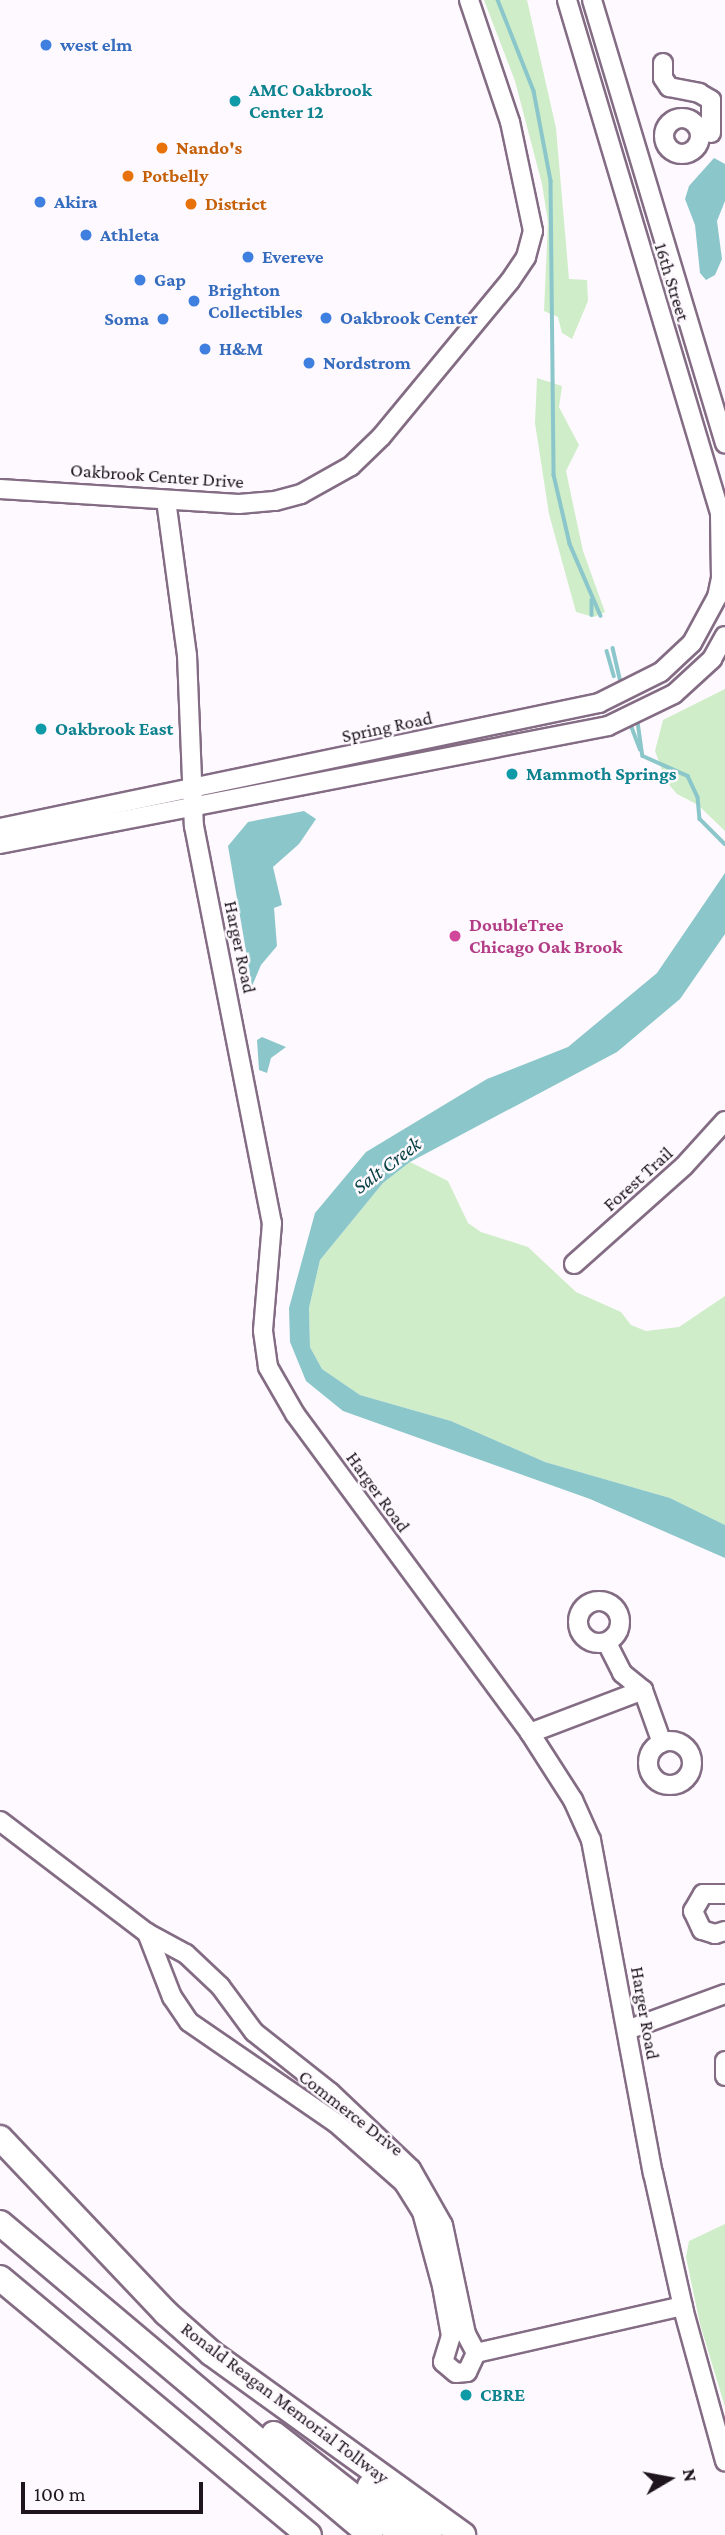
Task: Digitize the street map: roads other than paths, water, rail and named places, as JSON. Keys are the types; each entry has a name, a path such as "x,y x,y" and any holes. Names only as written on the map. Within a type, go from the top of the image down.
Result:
{"highway":[{"name":"Ronald Reagan Memorial Tollway","path":"0,2138 166,2313 211,2353 463,2535"},
{"path":"0,2223 370,2535"},
{"path":"0,2278 309,2535"},
{"path":"152,2353 196,2373 403,2535"},
{"path":"211,2353 430,2535"}],"street":[{"name":"Oakbrook Center Drive","path":"0,489 166,500 275,501 301,494 351,466 382,437 526,257 533,231 532,213 510,122 469,0"},
{"name":"16th Street","path":"567,0 720,513 723,578"},
{"name":"16th Street","path":"592,0 725,443"},
{"path":"663,63 663,78 669,87 699,93 711,100 712,133"},
{"path":"666,141 673,121 684,118 712,133"},
{"path":"666,141 677,153 689,153 712,133"},
{"path":"612,156 666,141"},
{"name":"Harger Road","path":"166,500 187,655 190,797 272,1223 263,1331 268,1367 295,1414 530,1733 573,1800 591,1840 682,2306 725,2461"},
{"name":"Spring Road","path":"0,844 190,797 599,703 661,672 692,643 710,611 723,578"},
{"name":"Spring Road","path":"0,828 608,726 674,694 712,659 725,636"},
{"name":"Forest Trail","path":"574,1264 684,1166 725,1121"},
{"path":"607,1643 622,1673 643,1690 662,1743"},
{"path":"530,1733 643,1690"},
{"name":"Commerce Drive","path":"0,1821 147,1933 203,1969 254,2032 331,2093 400,2156 424,2185 443,2225 466,2334 476,2353 475,2364 462,2373 450,2371 443,2362 451,2336 442,2286 422,2212 403,2182 336,2123 189,2022 176,2004 147,1933"},
{"path":"724,1935 702,1930 692,1911 703,1894 725,1894"},
{"path":"627,2030 725,1994"},
{"path":"725,2061 725,2076"},
{"name":"Commerce Drive","path":"476,2353 682,2306"}],"water":[{"path":"714,158 725,164 725,201 717,221 722,259 715,275 706,280 700,273 695,225 685,199 689,186"},
{"path":"304,811 316,819 299,844 273,867 282,905 274,908 277,946 261,965 252,986 228,846 248,822"},
{"name":"Salt Creek","path":"725,873 725,934 680,999 617,1052 410,1162 383,1183 320,1260 309,1308 310,1347 322,1369 360,1395 451,1421 545,1462 670,1498 725,1525 725,1558 590,1499 343,1411 306,1381 290,1342 289,1308 315,1213 366,1152 487,1079 568,1047 657,973"},
{"path":"262,1037 286,1047 271,1058 267,1073 259,1070 257,1040"}],"waterway":[{"path":"498,0 534,91 551,181 554,475 570,544 601,616"},
{"path":"592,600 592,615"},
{"path":"613,648 620,679"},
{"path":"607,651 614,676"},
{"path":"638,722 643,756 688,776 698,797 700,819 725,844"},
{"path":"631,725 640,749"}],"place":[{"name":"west elm","path":"46,45"},
{"name":"AMC Oakbrook Center 12","path":"235,101"},
{"name":"Nando's","path":"162,148"},
{"name":"Potbelly","path":"128,176"},
{"name":"Akira","path":"40,202"},
{"name":"District","path":"191,204"},
{"name":"Athleta","path":"86,235"},
{"name":"Evereve","path":"248,257"},
{"name":"Gap","path":"140,280"},
{"name":"Brighton Collectibles","path":"194,301"},
{"name":"Oakbrook Center","path":"326,318"},
{"name":"Soma","path":"163,319"},
{"name":"H&M","path":"205,349"},
{"name":"Nordstrom","path":"309,363"},
{"name":"Oakbrook East","path":"41,729"},
{"name":"Mammoth Springs","path":"512,774"},
{"name":"DoubleTree Chicago Oak Brook","path":"455,936"},
{"name":"CBRE","path":"466,2395"}]}
